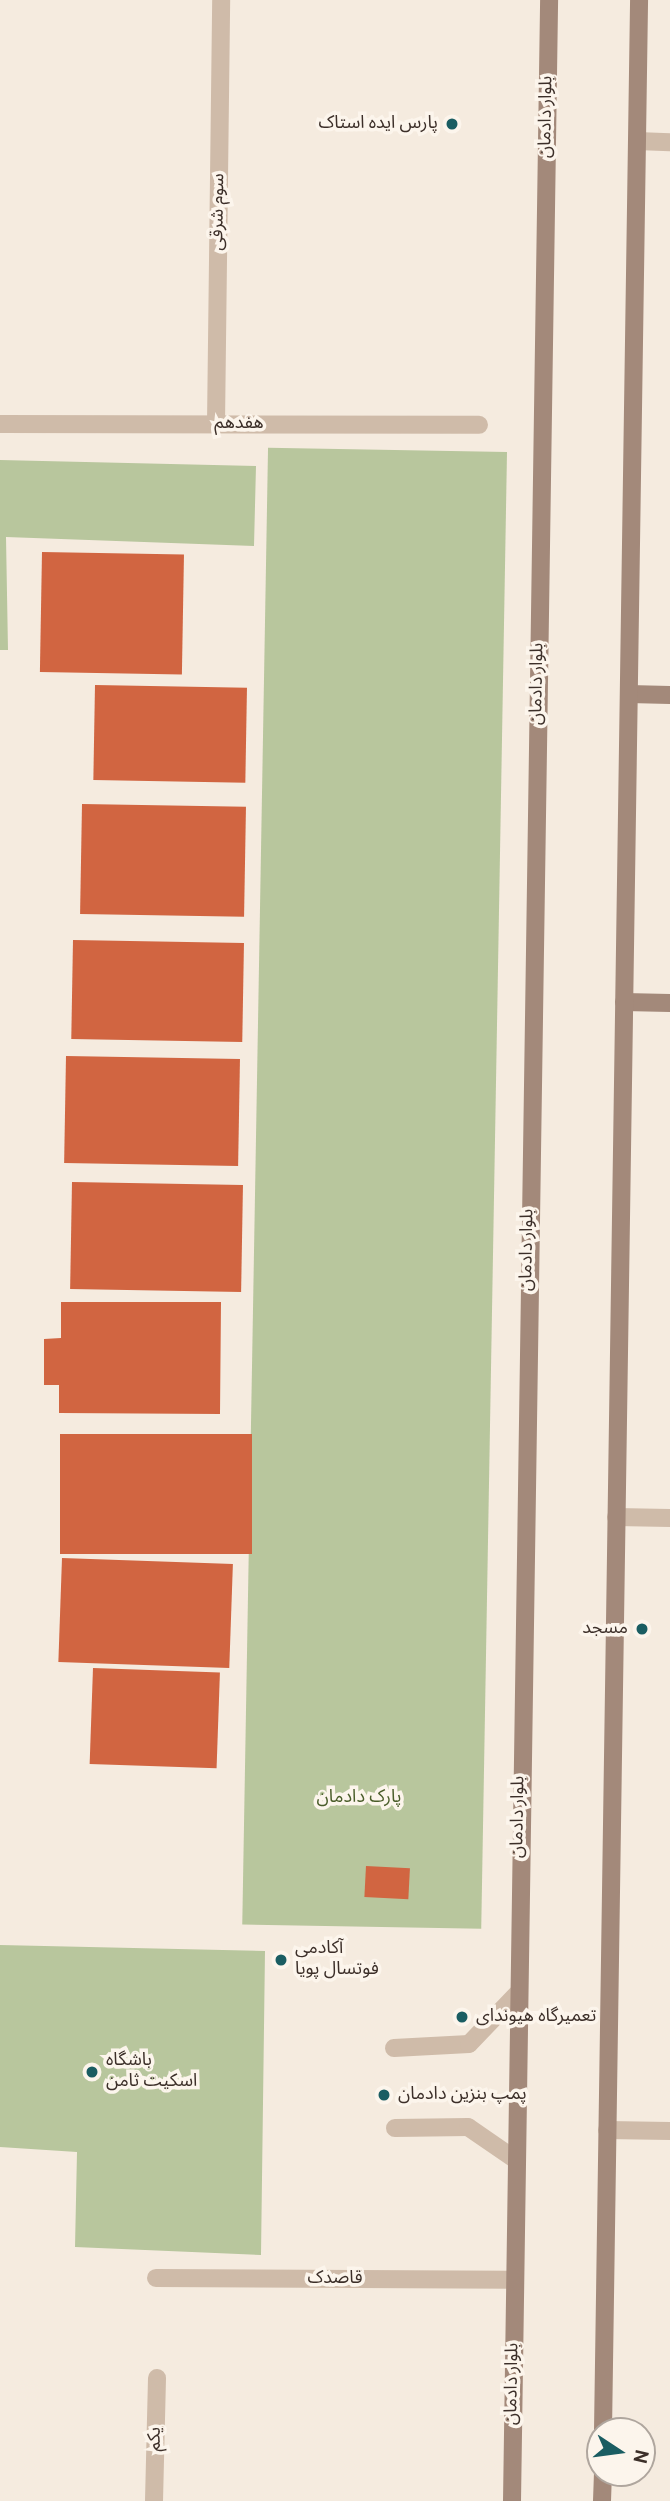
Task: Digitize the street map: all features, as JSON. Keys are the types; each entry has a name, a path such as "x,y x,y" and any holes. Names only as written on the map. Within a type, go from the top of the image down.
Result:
{"main road":[{"name":"بلوار دادمان","path":"512,2501 517,1994 550,0"},
{"path":"603,2417 639,0"},
{"path":"629,694 670,695"},
{"path":"624,1002 670,1003"}],"street":[{"name":"سوم شرقی","path":"216,424 221,0"},
{"path":"637,141 670,142"},
{"name":"هفدهم","path":"0,424 479,425"},
{"path":"616,1517 670,1518"},
{"path":"394,2048 469,2045 517,1994"},
{"path":"395,2129 468,2127 516,2160"},
{"path":"607,2130 670,2131"},
{"name":"قاصدک","path":"156,2278 514,2280"},
{"name":"یکم","path":"155,2501 157,2378"}],"green space":[{"name":"پارک دادمان","path":"268,448 507,452 481,1929 242,1925"},
{"path":"0,460 256,466 254,546 6,537 8,650 0,650"},
{"path":"0,1945 265,1951 261,2255 75,2247 77,2152 0,2147"}],"building":[{"path":"42,552 184,554 182,674 40,672"},
{"path":"95,685 247,688 245,783 93,780"},
{"path":"82,804 246,807 244,917 80,914"},
{"path":"73,940 244,943 242,1042 71,1039"},
{"path":"66,1056 240,1059 238,1166 64,1163"},
{"path":"72,1182 243,1185 241,1292 70,1289"},
{"path":"61,1302 221,1302 220,1414 59,1413 59,1385 44,1385 44,1339 61,1338"},
{"path":"60,1434 252,1434 252,1554 60,1554"},
{"path":"62,1558 233,1564 229,1668 58,1662"},
{"path":"93,1668 220,1672 217,1768 90,1764"},
{"path":"366,1866 410,1868 408,1899 364,1897"}],"place":[{"name":"پارس ایده استاک","path":"452,124"},
{"name":"مسجد","path":"642,1629"},
{"name":"آکادمی فوتسال پویا","path":"281,1960"},
{"name":"تعمیرگاه هیوندای","path":"462,2017"},
{"name":"باشگاه اسکیت ثامن","path":"92,2072"},
{"name":"پمپ بنزین دادمان","path":"384,2095"}]}
